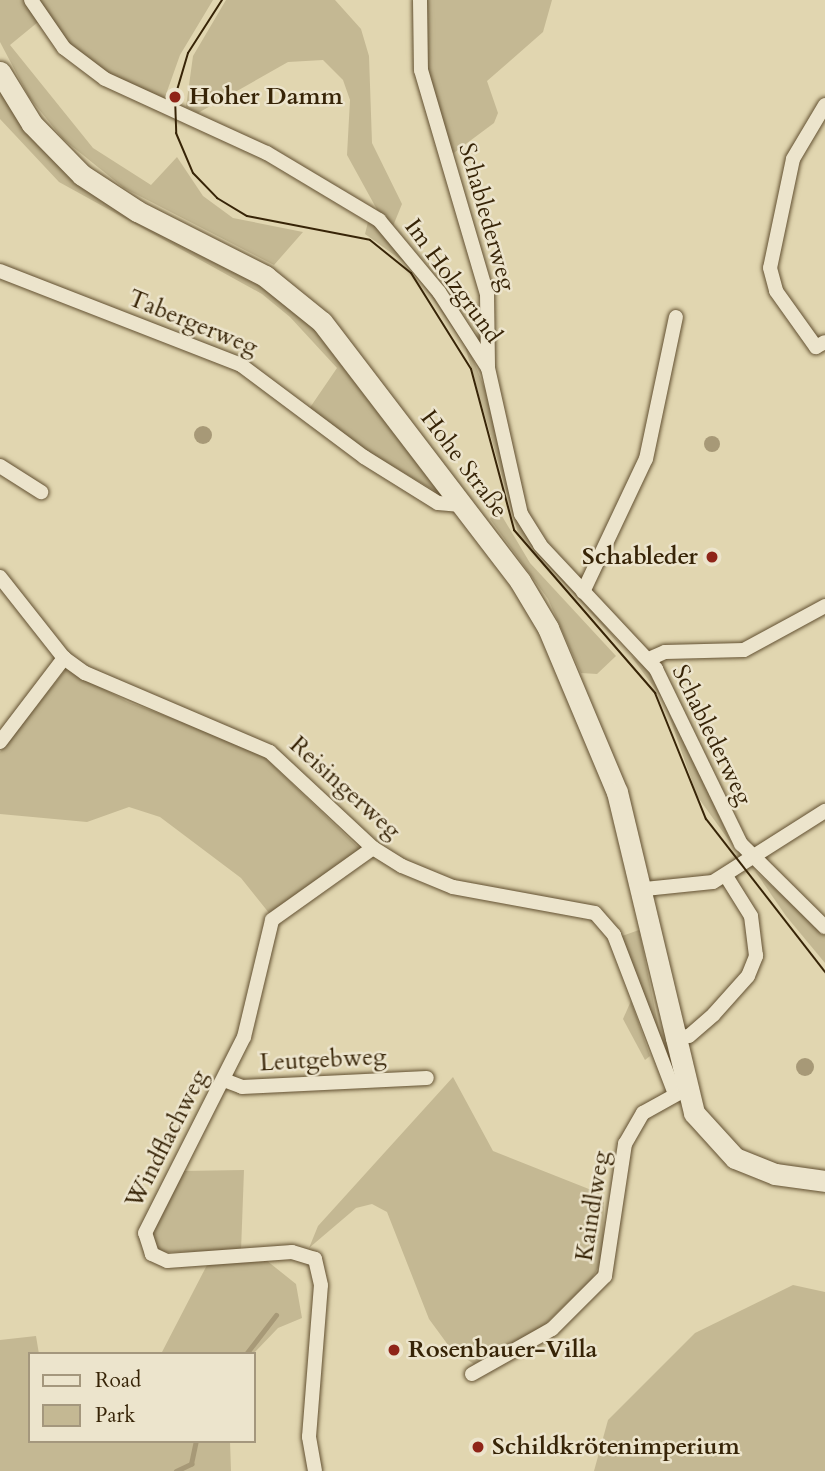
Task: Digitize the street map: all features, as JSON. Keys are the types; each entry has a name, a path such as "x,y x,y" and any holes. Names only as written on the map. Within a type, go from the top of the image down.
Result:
{"main road":[{"name":"Hohe Straße","path":"0,72 32,124 82,175 136,211 249,266 308,309 352,357 548,628 617,792 645,889 673,1039 680,1092 706,1131 735,1157 775,1174 825,1181"}],"street":[{"name":"Im Holzgrund","path":"31,0 64,48 105,79 214,126 379,220 439,292 488,368"},
{"name":"Schablederweg","path":"420,0 421,70 487,294 488,368 521,514 583,592 649,659 752,858 825,927"},
{"path":"822,349 776,291 770,254 793,159 825,105"},
{"name":"Tabergerweg","path":"0,271 241,365 373,463 438,503 461,505"},
{"path":"583,592 646,459 676,317"},
{"path":"0,466 41,492"},
{"name":"Reisingerweg","path":"0,578 64,658 118,692 270,752 373,848 453,887 580,908 607,923 680,1092"},
{"path":"649,659 665,652 721,656 744,650 825,606"},
{"path":"0,742 64,658"},
{"path":"645,889 694,886 726,876 825,811"},
{"name":"Windflachweg","path":"315,1471 309,1437 321,1285 315,1259 292,1252 167,1261 147,1245 148,1225 224,1080 252,1014 272,920 373,848"},
{"path":"673,1039 689,1036 714,1014 752,967 756,930 726,876"},
{"name":"Leutgebweg","path":"224,1080 242,1087 427,1078"},
{"name":"Kaindlweg","path":"472,1374 552,1329 605,1276 625,1144 643,1114 680,1092"}],"green space":[{"path":"0,0 27,0 38,22 10,45 93,148 151,185 177,157 203,196 233,218 303,232 274,265 124,188 63,139 29,97 0,42"},
{"path":"36,0 213,0 180,55 164,100 116,80 73,50"},
{"path":"226,0 335,0 361,29 369,56 372,143 402,204 393,226 380,215 347,155 350,100 343,80 323,60 288,62 198,113 186,107 193,56"},
{"path":"424,0 552,0 543,32 487,81 498,113 494,123 451,155 426,71"},
{"path":"0,90 33,140 83,188 253,278 306,319 440,494 343,437 309,409 337,368 290,317 262,294 59,182 0,119"},
{"path":"369,218 396,243 463,335 485,389 514,512 623,648 518,533 465,346 411,267 365,234"},
{"path":"496,506 530,563 616,656 597,674 581,673 548,599 490,519"},
{"path":"631,656 653,673 733,846 697,796 664,701"},
{"path":"66,669 128,702 256,749 360,849 269,913 241,878 160,817 129,807 87,822 0,814 0,752"},
{"path":"755,871 825,933 825,963 786,916"},
{"path":"639,930 666,1064 622,936"},
{"path":"631,1001 650,1056 645,1060 623,1019"},
{"path":"453,1077 493,1151 604,1195 603,1259 591,1280 541,1328 474,1364 451,1349 429,1319 387,1212 372,1204 356,1208 309,1248 318,1226"},
{"path":"244,1170 241,1251 159,1252 150,1231 181,1171"},
{"path":"266,1260 296,1284 302,1318 278,1328 255,1352 162,1352 207,1265"},
{"path":"793,1285 825,1292 825,1471 594,1471 608,1420 695,1333"},
{"path":"36,1336 39,1352 28,1352 28,1443 230,1443 231,1471 0,1471 0,1340"}],"shaded area":[{"path":"199,426 207,426 212,435 210,442 199,444 194,439 194,431"},
{"path":"709,436 715,436 720,444 718,450 709,452 704,447 704,441"},
{"path":"805,1058 811,1061 814,1067 811,1073 805,1076 799,1073 796,1067 799,1061"}],"waterway":[{"path":"248,1352 276,1315"},
{"path":"176,1471 191,1464 196,1443"}],"tram line":[{"path":"222,0 188,53 175,97 176,133 193,173 217,198 247,216 370,240 411,273 471,369 514,530 655,693 706,819 825,972"}],"place":[{"name":"Hoher Damm","path":"175,97"},
{"name":"Schableder","path":"712,557"},
{"name":"Rosenbauer-Villa","path":"394,1350"},
{"name":"Schildkrötenimperium","path":"478,1447"}]}
